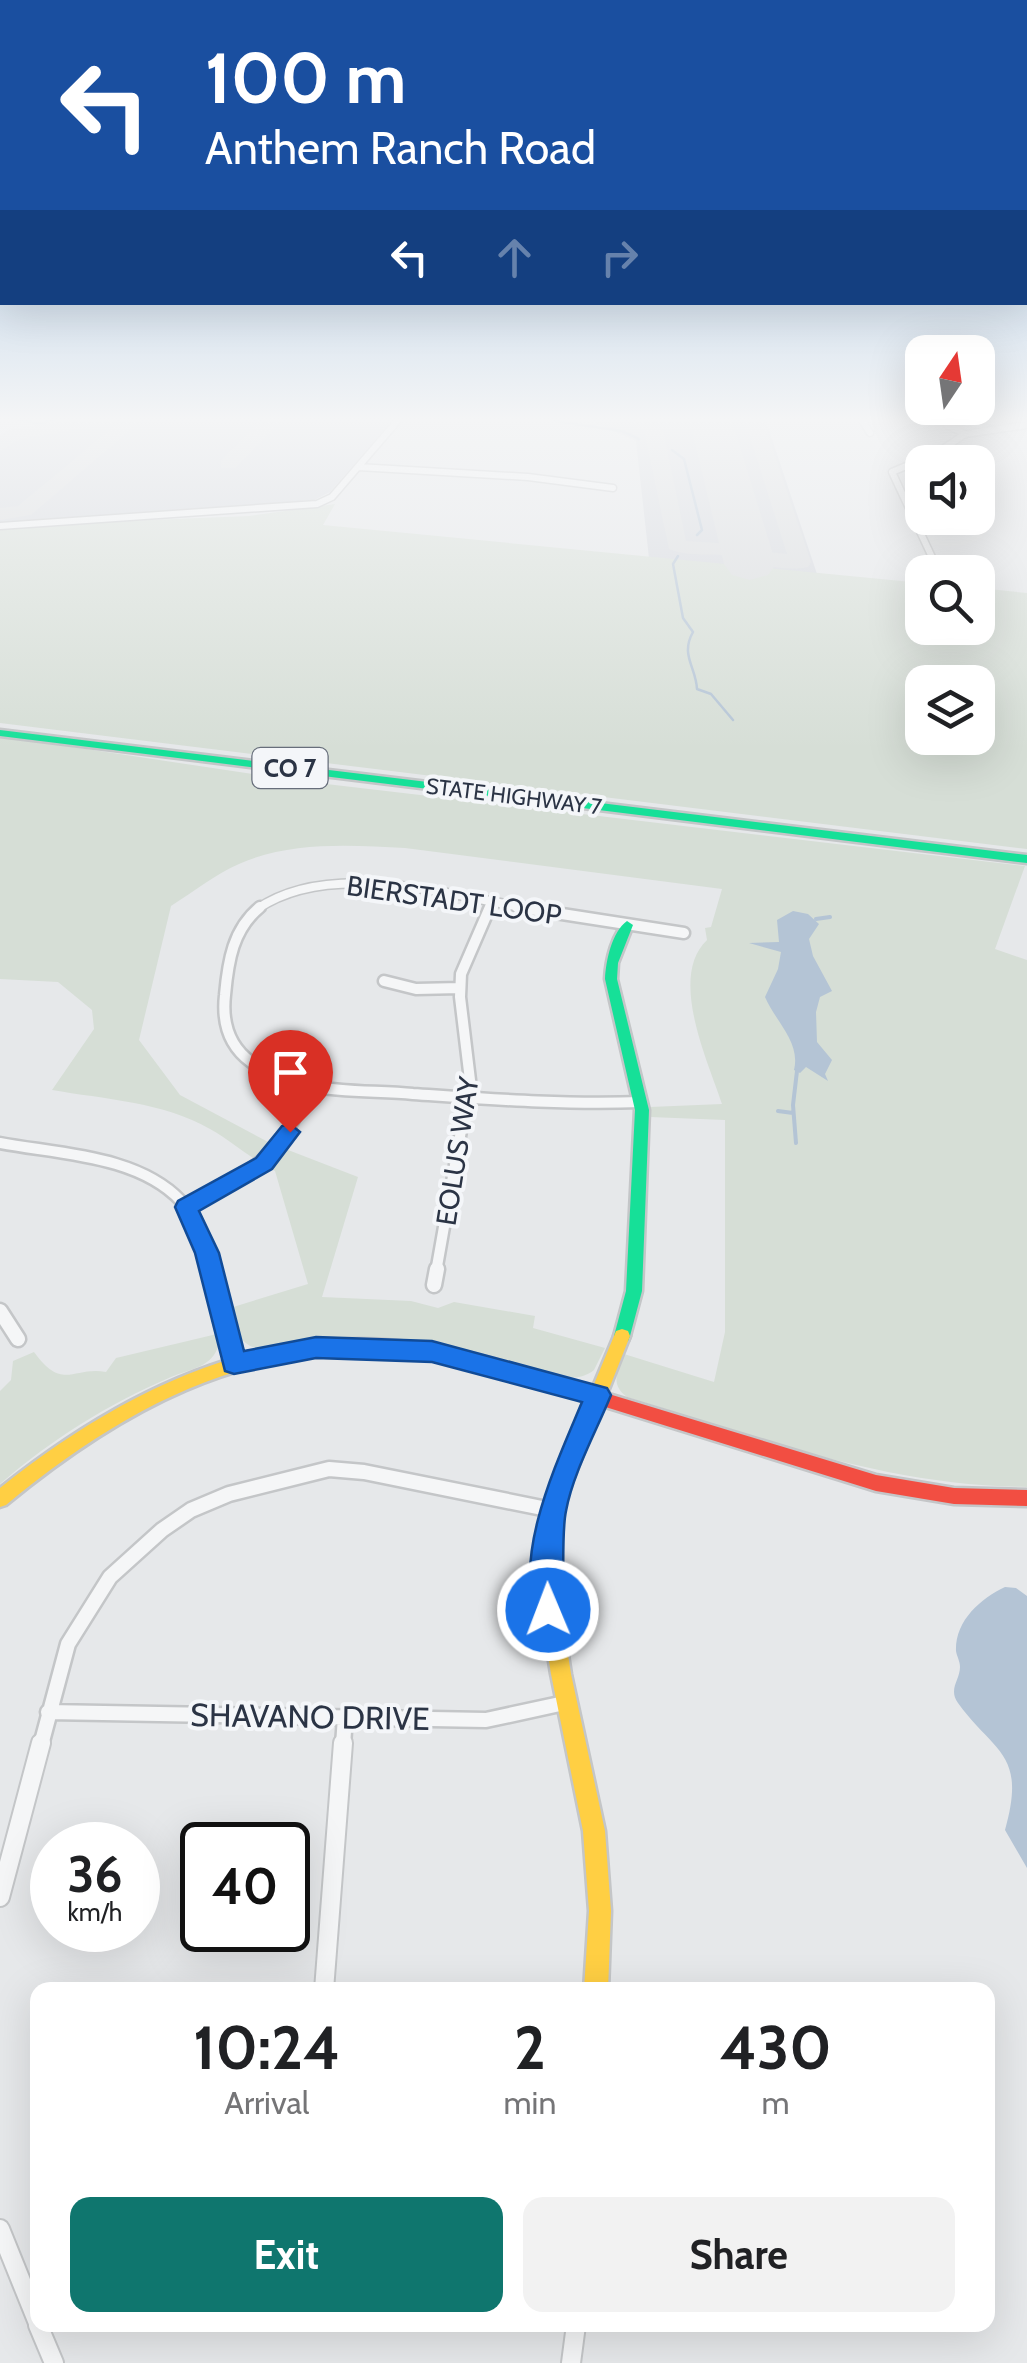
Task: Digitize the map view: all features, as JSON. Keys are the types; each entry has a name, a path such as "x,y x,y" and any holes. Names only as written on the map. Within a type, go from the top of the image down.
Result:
{"street":[{"path":"918,528 931,555"},
{"name":"STATE HIGHWAY 7","path":"0,733 1027,859"},
{"name":"BIERSTADT LOOP","path":"641,1102 588,1105 312,1086 259,1068 229,1038 222,1013 238,930 246,918 278,896 338,882 684,933"},
{"name":"EOLUS WAY","path":"434,1285 471,1064 460,988 468,955 492,904"},
{"path":"596,1982 598,1873 569,1702 548,1610 546,1579 552,1510 630,1315 634,1290 644,1136 641,1102 611,978 612,963 627,925"},
{"path":"384,981 416,989 460,988"},
{"path":"186,1207 250,1173 274,1154 312,1086"},
{"path":"0,1143 119,1165 156,1182 186,1207 207,1253 234,1363"},
{"path":"0,1311 18,1339"},
{"path":"0,1499 34,1468 112,1418 176,1384 234,1363 316,1347 432,1351 598,1395 876,1483 954,1496 1027,1498"},
{"path":"0,1897 68,1644 110,1578 162,1530 192,1510 229,1494 329,1469 364,1472 552,1510"},
{"name":"SHAVANO DRIVE","path":"48,1712 486,1720 569,1702"},
{"path":"325,1982 345,1717"},
{"path":"0,2228 30,2304"},
{"path":"41,2332 54,2363"},
{"path":"571,2363 575,2332"}],"shaded area":[{"path":"0,528 357,528 905,581 905,645 995,645 995,590 1027,593 1027,849 0,723"},
{"path":"646,528 802,528 817,574 649,558"},
{"path":"0,736 292,780 1025,866 995,949 1027,960 1027,1487 924,1478 824,1457 627,1397 618,1388 617,1372 624,1354 714,1382 725,1332 725,1120 650,1117 650,1107 722,1104 695,1020 691,975 696,956 707,940 705,928 711,927 722,889 405,848 321,846 279,851 239,864 171,906 139,1040 180,1095 270,1143 358,1177 322,1297 411,1301 438,1308 454,1302 535,1316 533,1328 605,1348 594,1370 571,1378 544,1374 463,1349 406,1341 348,1340 261,1349 247,1344 239,1335 230,1308 308,1284 275,1171 210,1129 173,1113 52,1090 94,1029 92,1010 58,982 0,979"},
{"path":"217,1334 216,1352 206,1363 103,1411 60,1437 0,1484 0,1391 11,1380 13,1361 34,1352 61,1374 106,1372 116,1358"}],"water":[{"path":"793,911 808,914 819,924 809,939 813,956 832,991 820,997 816,1012 817,1042 832,1060 825,1074 828,1081 806,1067 800,1073 794,1070 791,1041 765,997 781,952 749,943 779,942 777,920"},
{"path":"1005,1587 1016,1588 1027,1596 1027,1868 1005,1830 1011,1804 1009,1769 954,1693 960,1667 957,1640 964,1621 978,1605"}],"waterway":[{"path":"697,535 702,528"},
{"path":"678,556 673,564 683,618 693,632 688,654 697,689 711,694 733,720"},
{"path":"816,919 830,917"},
{"path":"796,1143 793,1105 797,1071"},
{"path":"778,1111 793,1113"}],"taxiway":[{"path":"673,528 676,545 693,551 747,551"},
{"path":"748,556 800,562 789,528"}],"runway":[{"path":"740,528 750,564"}],"traffic: fast":[{"path":"0,733 1027,859"},
{"path":"622,1336 634,1291 642,1110 611,979 612,963 627,925"}],"traffic: slow":[{"path":"596,1982 600,1911 594,1831 561,1674 546,1579 552,1510 622,1336"},
{"path":"0,1499 42,1465 134,1406 183,1382 287,1352 341,1346 421,1350 494,1366 589,1395"}],"traffic: jam":[{"path":"589,1395 876,1483 954,1496 1027,1498"}],"route":[{"path":"290,1132 264,1163 186,1207 200,1230 234,1363 316,1347 432,1351 598,1395 552,1510 546,1579 548,1610"}]}
